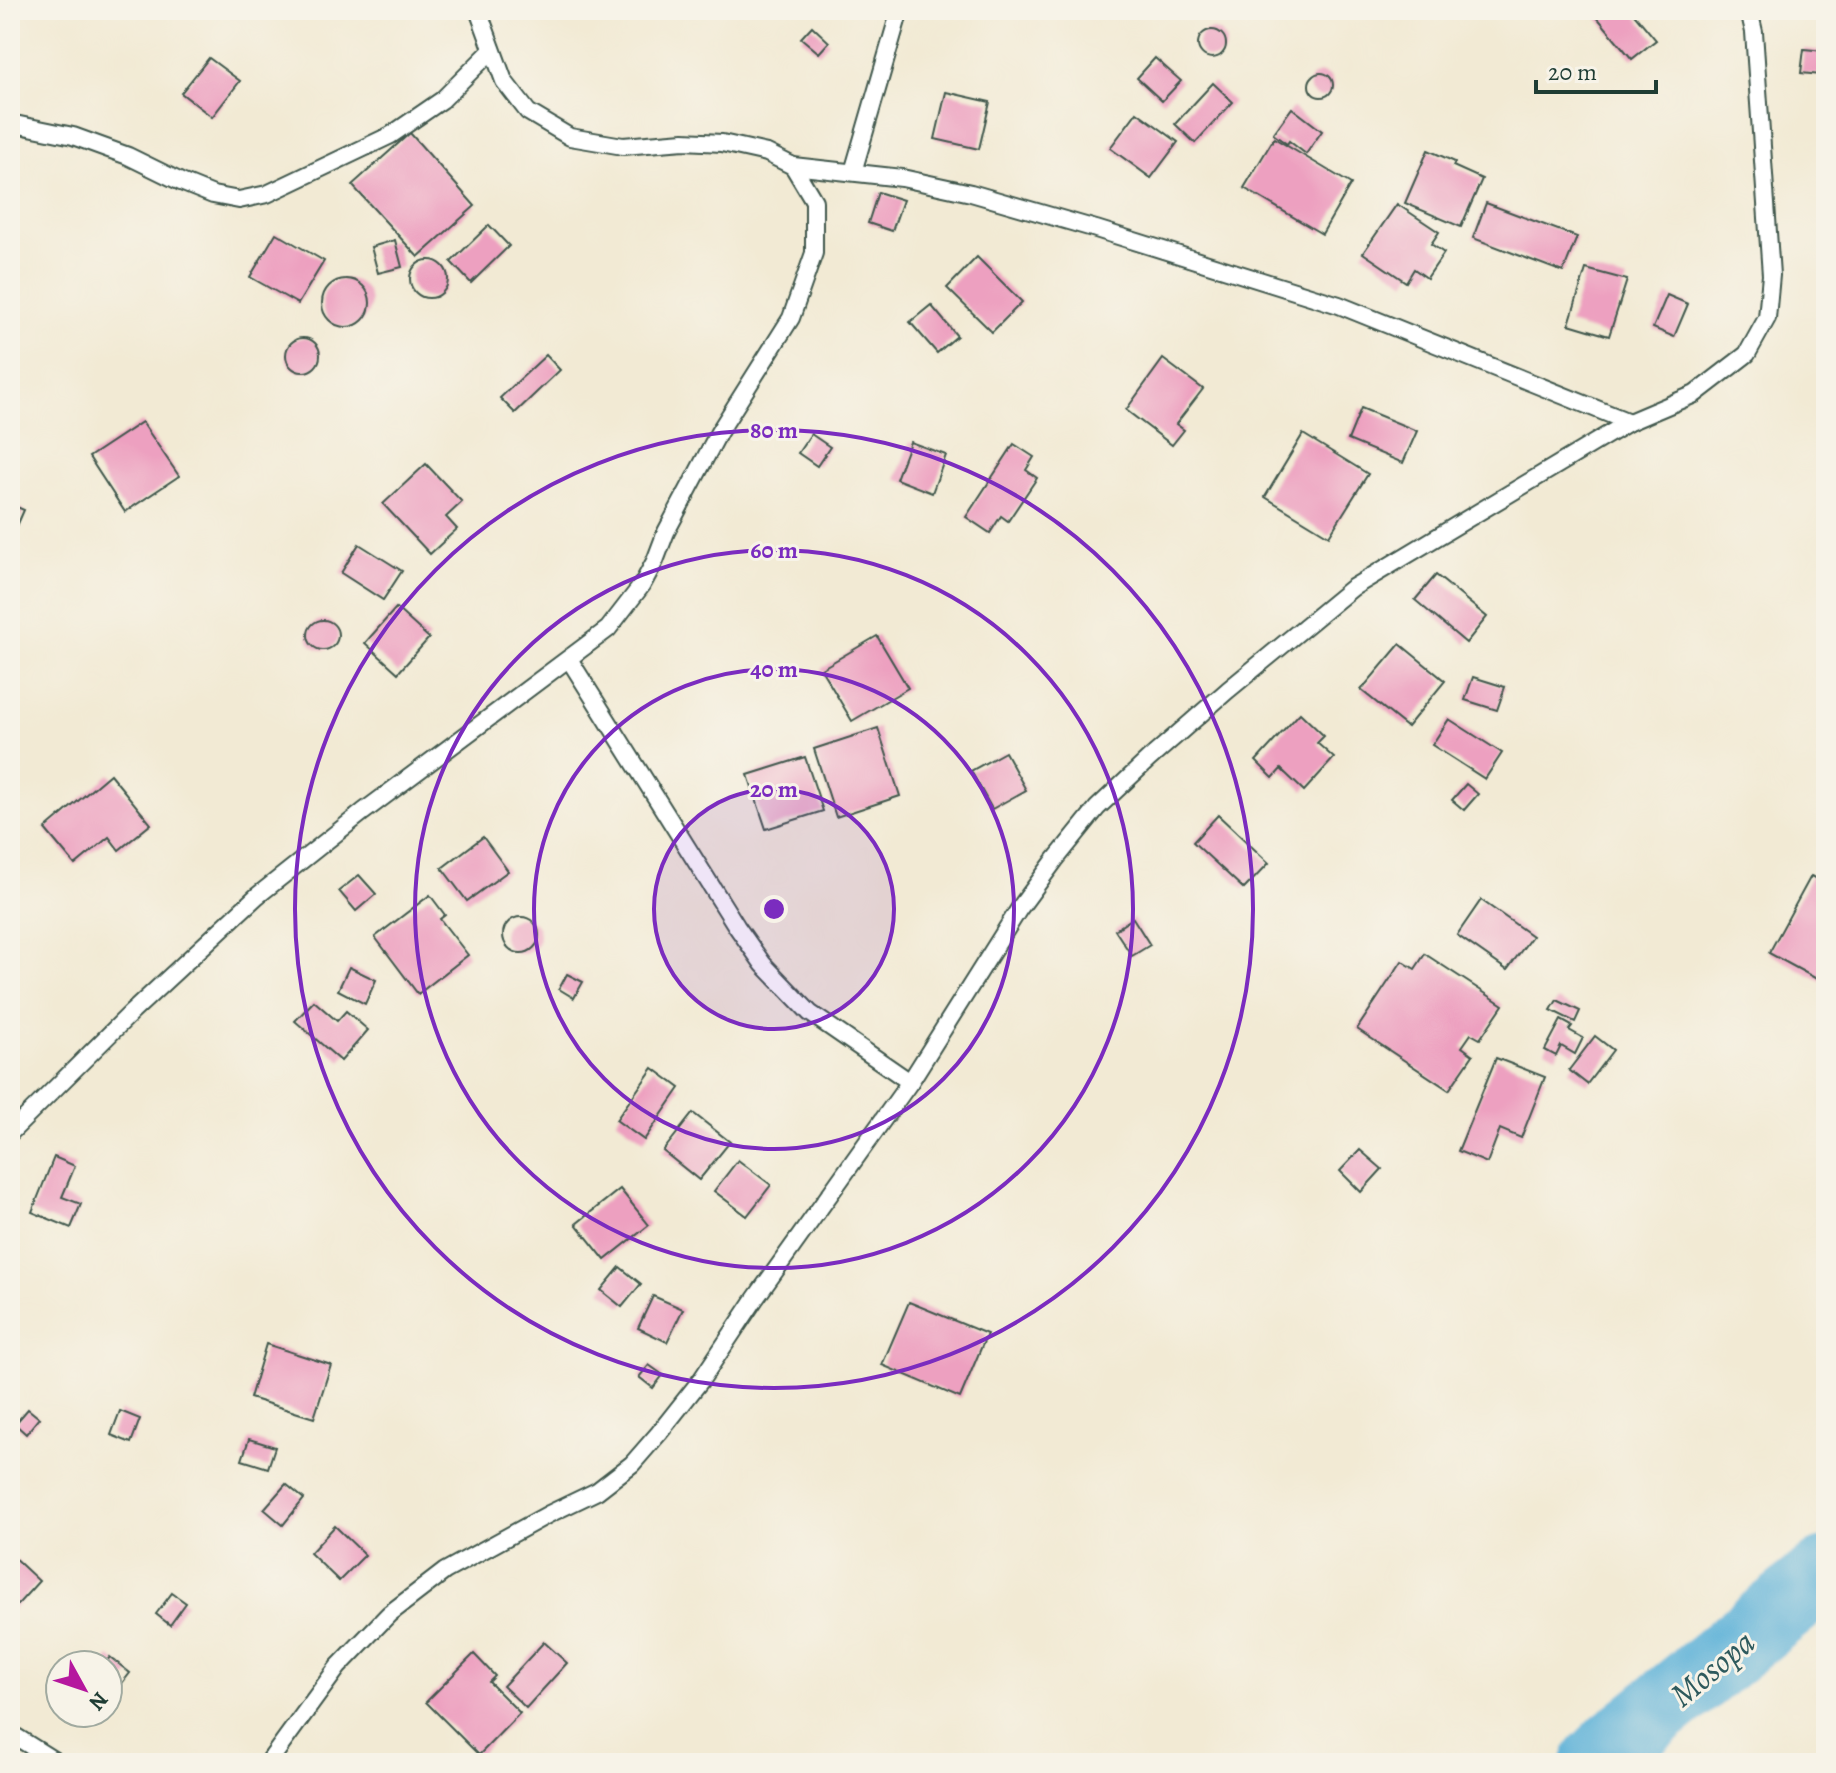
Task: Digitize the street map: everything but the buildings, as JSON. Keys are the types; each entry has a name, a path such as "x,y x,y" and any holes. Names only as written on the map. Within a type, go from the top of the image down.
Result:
{"lane":[{"path":"478,10 504,81 528,112 570,137 623,146 684,141 722,143 767,153 793,166 902,178 971,193 1339,305 1629,422"},
{"path":"853,172 900,10"},
{"path":"268,1763 338,1667 389,1614 445,1571 597,1491 632,1464 659,1433 701,1380 910,1082 1019,909 1097,808 1228,690 1352,588 1629,422 1695,394 1747,354 1767,318 1771,275 1754,32 1749,10"},
{"path":"10,123 73,136 128,156 213,195 239,200 267,194 391,135 442,100 492,50"},
{"path":"10,1133 132,1012 257,896 363,812 608,629 642,585 719,432 791,318 814,253 814,201 793,166"},
{"path":"569,659 763,964 810,1013 910,1082"},
{"path":"10,1733 58,1763"}],"waterway":[{"name":"Mosopa","path":"1597,1763 1616,1744 1826,1573"}]}
